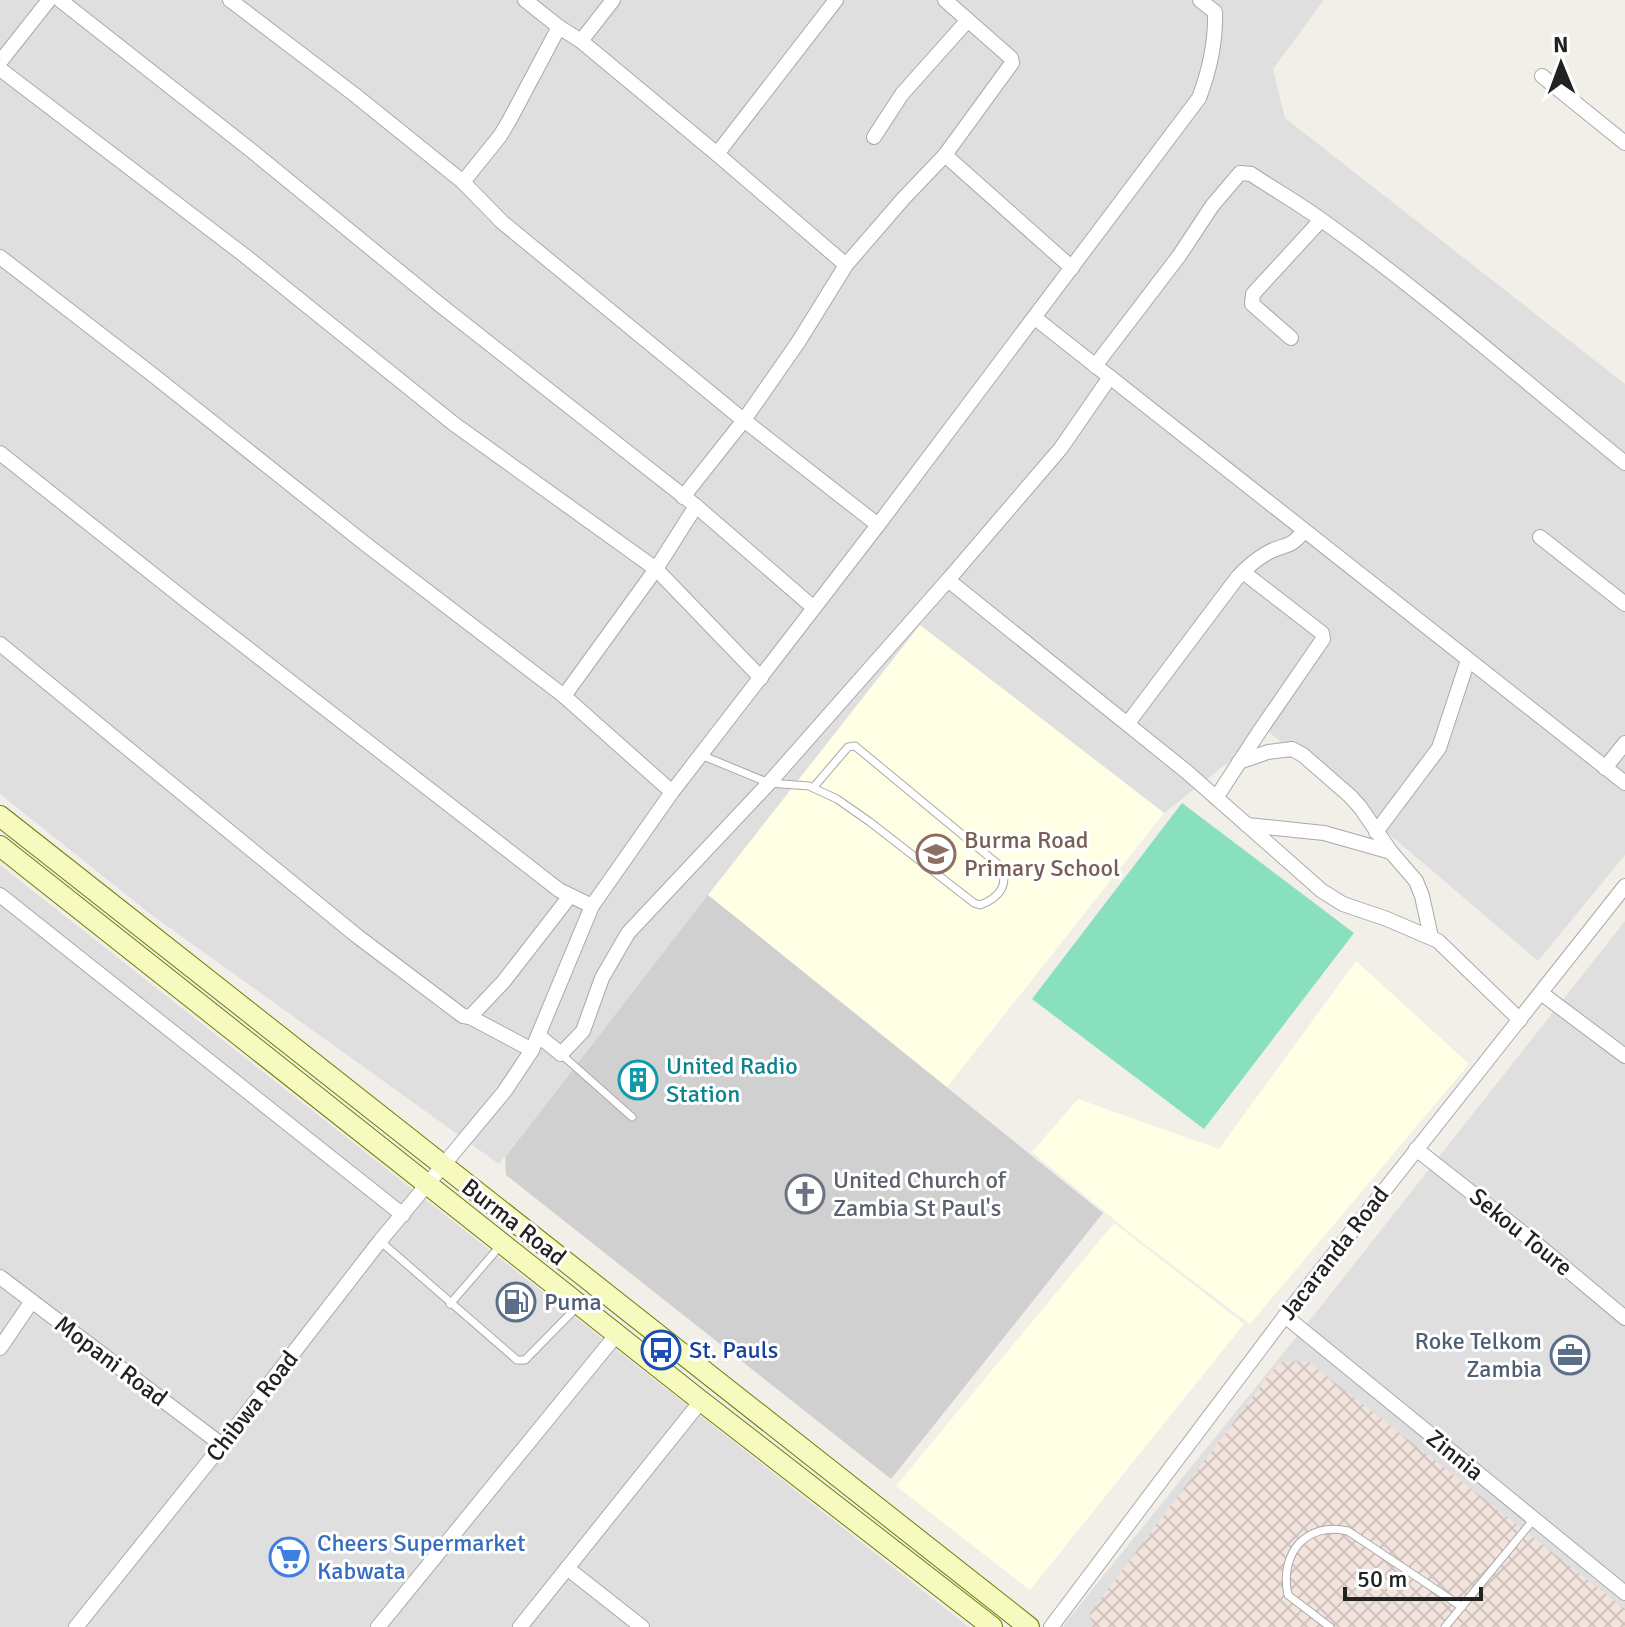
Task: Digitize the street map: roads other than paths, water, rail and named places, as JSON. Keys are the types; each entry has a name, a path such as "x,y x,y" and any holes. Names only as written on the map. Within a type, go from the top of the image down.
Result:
{"main road":[{"name":"Burma Road","path":"0,816 1029,1627"},
{"name":"Burma Road","path":"0,846 701,1401 992,1627"}],"street":[{"path":"0,62 49,0"},
{"path":"60,0 696,506 814,608"},
{"path":"230,0 463,182 502,222 878,525"},
{"path":"525,0 581,41 846,265"},
{"path":"581,41 613,0"},
{"path":"717,154 836,0"},
{"path":"683,497 744,420 799,341 846,265 945,155 1012,61 945,0"},
{"path":"1200,0 1215,12 1225,0"},
{"name":"Chibwa Road","path":"76,1627 380,1241 504,1092 536,1043 592,906 672,792 878,525 1199,98 1213,55 1215,12"},
{"path":"874,137 902,94 968,20"},
{"path":"463,182 500,136 559,27"},
{"path":"0,69 244,255 454,424 656,569 761,678"},
{"path":"1542,76 1625,143"},
{"path":"945,155 1072,268"},
{"path":"1095,366 1179,256 1212,206 1240,173 1251,174 1321,220 1425,299 1625,463"},
{"path":"1291,338 1252,304 1253,294 1321,220"},
{"path":"0,257 564,696 672,792"},
{"path":"1035,318 1625,783"},
{"path":"0,644 357,936 463,1016 561,1054 583,1031 602,978 628,933 769,783 948,580 1061,448 1110,377"},
{"path":"0,453 559,890 592,906"},
{"path":"564,696 656,569 696,506"},
{"path":"1128,723 1243,572 1270,551 1293,544 1304,531"},
{"path":"1540,537 1625,604"},
{"path":"1216,798 1323,637 1322,633 1243,572"},
{"path":"948,580 1128,723 1331,898 1438,941 1520,1020"},
{"path":"1376,832 1439,748 1468,660"},
{"path":"1605,768 1625,743"},
{"path":"1239,762 1279,749 1292,749 1360,807 1419,887 1431,937"},
{"path":"1247,825 1324,833 1391,852"},
{"name":"Jacaranda Road","path":"1051,1627 1285,1316 1625,886"},
{"path":"0,895 403,1215"},
{"path":"470,1017 504,981 570,896"},
{"path":"1541,993 1625,1056"},
{"name":"Sekou Toure","path":"1416,1149 1625,1318"},
{"name":"Mopani Road","path":"0,1277 222,1445"},
{"path":"0,1348 32,1301"},
{"name":"Zinnia","path":"1285,1316 1625,1593"},
{"path":"378,1627 617,1334"},
{"path":"520,1627 701,1401"},
{"path":"567,1568 642,1627"}],"lane":[{"path":"701,755 769,783 813,788 837,799 974,903 989,902 999,893 1005,881 999,865 855,746 848,747 813,788"},
{"path":"561,1054 632,1117"},
{"path":"380,1241 517,1360 525,1360 579,1304"},
{"path":"450,1304 502,1243"},
{"path":"1445,1627 1534,1519"},
{"path":"1330,1627 1288,1595 1285,1575 1296,1547 1311,1535 1329,1529 1348,1531 1462,1607"}],"place":[{"name":"Burma Road Primary School","path":"936,854"},
{"name":"United Radio Station","path":"638,1080"},
{"name":"United Church of Zambia St Paul's","path":"805,1194"},
{"name":"Puma","path":"516,1302"},
{"name":"St. Pauls","path":"661,1350"},
{"name":"Roke Telkom Zambia","path":"1570,1355"},
{"name":"Cheers Supermarket Kabwata","path":"289,1557"}]}
